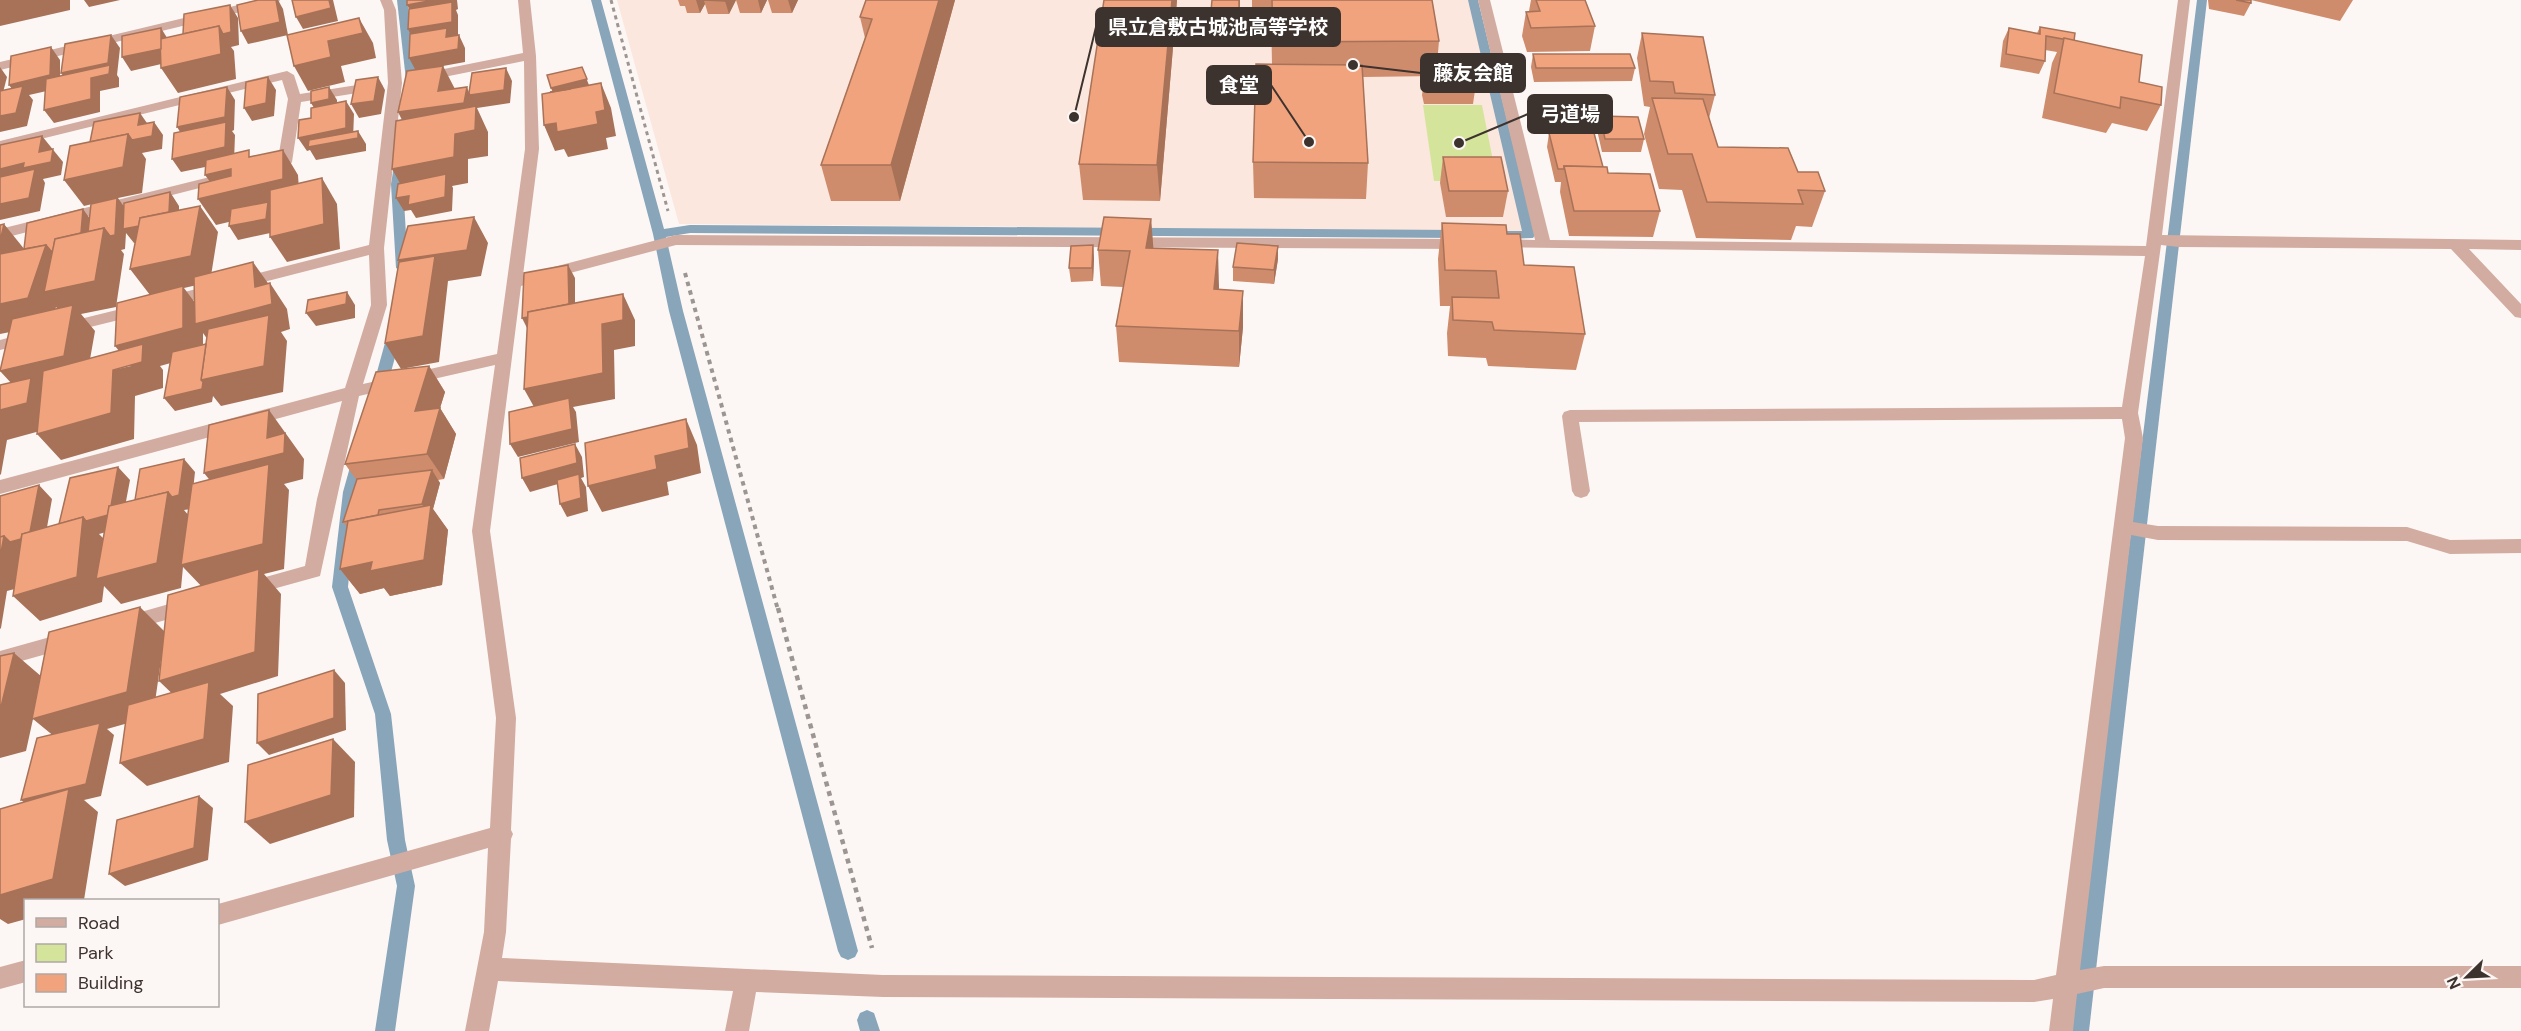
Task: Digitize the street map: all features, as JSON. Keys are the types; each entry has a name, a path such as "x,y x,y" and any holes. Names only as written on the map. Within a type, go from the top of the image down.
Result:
{"street":[{"path":"0,66 274,0"},
{"path":"235,593 313,571 326,499 352,392 379,305 376,248 399,82 390,10 386,0"},
{"path":"477,1031 495,932 502,834 506,718 481,531 532,149 530,56 524,0"},
{"path":"1484,0 1544,244"},
{"path":"2061,1031 2070,983 2128,528 2134,438 2130,412 2157,244 2184,0"},
{"path":"295,99 421,78 530,56"},
{"path":"0,146 287,75 295,99 285,162 0,234"},
{"path":"516,282 671,241 1544,244 2157,244 2180,242 2521,245"},
{"path":"2456,245 2521,313"},
{"path":"0,345 376,248"},
{"path":"0,487 352,392 503,358"},
{"path":"1581,491 1570,416 2130,412"},
{"path":"2128,528 2158,533 2407,534 2450,546 2521,546"},
{"path":"112,627 213,599"},
{"path":"0,659 90,634"},
{"path":"219,915 502,834"},
{"path":"488,969 883,986 2034,991 2104,977 2521,977"},
{"path":"0,978 24,972"},
{"path":"737,1031 747,980"}],"path":[{"path":"611,0 669,217"},
{"path":"671,241 883,986"}],"shaded area":[{"path":"617,0 1473,0 1524,231 679,224"}],"green space":[{"path":"1423,105 1482,105 1497,181 1434,181"}],"building":[{"path":"258,0 276,0 280,22 241,31 237,5"},
{"path":"292,0 329,0 331,8 296,17"},
{"path":"407,0 434,0 407,5"},
{"path":"866,0 939,0 891,165 821,165 872,19 860,17"},
{"path":"1104,0 1172,0 1157,165 1079,164"},
{"path":"1212,0 1239,0 1239,11 1211,11"},
{"path":"1272,0 1432,0 1439,41 1273,42"},
{"path":"1536,0 1585,0 1595,26 1531,28 1526,12 1540,11"},
{"path":"452,2 452,22 408,29 409,9"},
{"path":"230,5 231,32 223,34 219,26 183,34 184,14"},
{"path":"359,18 363,33 328,41 331,57 294,66 287,35"},
{"path":"219,26 221,54 161,68 160,39"},
{"path":"2040,27 2075,33 2074,41 2046,36 2045,61 2006,54 2009,28 2040,34"},
{"path":"161,28 161,49 122,57 122,36"},
{"path":"447,28 446,37 459,35 458,49 409,58 410,34"},
{"path":"1642,33 1703,37 1715,95 1675,93 1673,82 1650,81"},
{"path":"111,35 108,63 61,73 65,44"},
{"path":"2064,38 2142,55 2139,82 2162,87 2161,105 2121,97 2120,108 2054,93"},
{"path":"51,47 50,75 9,85 11,56"},
{"path":"1533,54 1630,54 1635,68 1536,68"},
{"path":"1256,64 1362,65 1368,163 1253,162"},
{"path":"110,65 109,74 91,78 91,99 44,110 46,79"},
{"path":"443,66 438,91 467,87 464,103 398,112 407,71"},
{"path":"582,67 587,79 551,88 547,75"},
{"path":"506,68 504,90 470,95 472,73"},
{"path":"268,77 266,103 244,108 246,82"},
{"path":"378,77 374,101 351,104 356,80"},
{"path":"601,83 605,110 596,112 598,124 557,132 556,123 544,125 542,94"},
{"path":"23,86 16,113 0,116 0,91"},
{"path":"227,87 225,117 177,127 180,97"},
{"path":"329,87 329,99 311,103 311,91"},
{"path":"1652,98 1703,99 1718,147 1788,148 1798,172 1818,172 1825,191 1798,190 1803,204 1707,202 1692,154 1668,154"},
{"path":"346,101 346,128 298,138 299,120 311,118 311,108"},
{"path":"476,106 475,130 455,134 454,157 392,169 396,121"},
{"path":"140,113 138,125 154,122 152,136 132,140 128,134 90,142 94,122"},
{"path":"1600,116 1638,117 1644,139 1605,139"},
{"path":"226,122 225,147 172,159 174,133"},
{"path":"358,131 358,138 308,147 309,140"},
{"path":"1549,133 1594,133 1603,167 1564,166 1564,169 1558,169"},
{"path":"128,134 123,167 64,180 70,146"},
{"path":"42,136 39,152 53,149 51,162 23,168 24,163 0,169 0,145"},
{"path":"249,150 249,157 283,150 283,179 198,199 199,184 231,176 231,169 205,175 206,160"},
{"path":"1443,157 1501,157 1508,191 1449,191"},
{"path":"1564,166 1607,167 1608,173 1650,174 1660,211 1574,211"},
{"path":"35,169 29,198 0,204 0,177"},
{"path":"446,174 445,197 408,205 409,196 396,198 398,184"},
{"path":"322,178 324,224 270,237 270,190"},
{"path":"170,192 169,212 140,218 139,226 123,229 124,203"},
{"path":"117,198 115,235 110,236 104,228 88,232 91,204"},
{"path":"268,202 266,219 229,226 231,209"},
{"path":"200,206 191,256 130,269 140,218"},
{"path":"83,209 81,233 55,239 53,251 46,245 24,249 27,223"},
{"path":"474,217 467,250 398,260 408,226"},
{"path":"1104,217 1151,219 1146,248 1218,250 1214,289 1243,291 1239,331 1116,326 1130,251 1098,250"},
{"path":"1442,223 1506,225 1507,234 1520,234 1524,265 1574,267 1585,334 1494,330 1492,322 1453,320 1452,297 1499,298 1496,271 1445,270"},
{"path":"4,224 0,242 0,225"},
{"path":"104,228 95,281 44,292 55,239"},
{"path":"1237,243 1278,246 1274,270 1233,267"},
{"path":"46,245 28,298 0,304 0,254"},
{"path":"1093,245 1092,268 1069,268 1071,246"},
{"path":"435,256 423,336 385,343 399,262"},
{"path":"253,262 255,287 270,283 272,304 195,324 194,277"},
{"path":"568,265 569,304 528,312 528,317 522,318 524,273"},
{"path":"183,286 183,328 115,346 117,303"},
{"path":"347,292 346,304 306,313 308,300"},
{"path":"623,294 623,320 602,324 603,373 524,389 528,312"},
{"path":"73,305 64,356 0,371 12,319"},
{"path":"269,315 264,366 201,380 208,329"},
{"path":"143,344 142,362 113,370 111,413 37,434 43,371"},
{"path":"206,344 202,389 164,398 172,352"},
{"path":"429,366 415,411 440,408 427,454 345,464 376,372"},
{"path":"31,378 27,403 0,410 0,385"},
{"path":"569,398 572,429 510,444 509,412"},
{"path":"269,410 267,438 285,433 284,453 204,473 209,425"},
{"path":"686,419 689,448 655,456 657,469 588,486 585,443"},
{"path":"575,444 577,463 522,478 520,458"},
{"path":"184,459 179,495 172,497 168,492 135,500 140,469"},
{"path":"269,464 263,544 181,565 192,484"},
{"path":"118,467 108,515 86,521 83,517 59,524 70,478"},
{"path":"432,470 422,504 379,510 378,515 343,522 357,479"},
{"path":"579,474 581,498 560,504 557,480"},
{"path":"39,485 30,532 22,534 21,539 10,542 4,536 0,537 0,496"},
{"path":"168,492 157,563 96,579 109,506"},
{"path":"431,505 424,560 370,571 372,562 340,569 348,521"},
{"path":"83,517 77,577 13,596 22,534"},
{"path":"4,536 0,558 0,537"},
{"path":"259,569 255,652 159,681 168,595"},
{"path":"140,607 127,692 32,719 49,632"},
{"path":"14,653 0,711 0,656"},
{"path":"334,670 334,718 257,743 258,694"},
{"path":"209,682 204,739 120,763 128,705"},
{"path":"100,723 86,784 21,800 37,738"},
{"path":"333,739 331,795 245,822 248,765"},
{"path":"69,789 53,879 0,895 0,809"},
{"path":"199,796 194,848 109,874 117,820"}],"waterway":[{"path":"402,0 413,89"},
{"path":"596,0 659,234"},
{"path":"1473,0 1529,235 1501,235"},
{"path":"2079,1031 2202,0"},
{"path":"401,160 397,184 402,268"},
{"path":"659,234 690,229 1459,234"},
{"path":"659,234 676,311 848,951"},
{"path":"379,390 395,332"},
{"path":"359,460 350,492 340,587 383,714 396,840 406,886 385,1031"},
{"path":"867,1020 870,1031"}],"place":[{"name":"藤友会館","path":"1353,65"},
{"name":"県立倉敷古城池高等学校","path":"1074,117"},
{"name":"食堂","path":"1309,142"},
{"name":"弓道場","path":"1459,143"}]}
